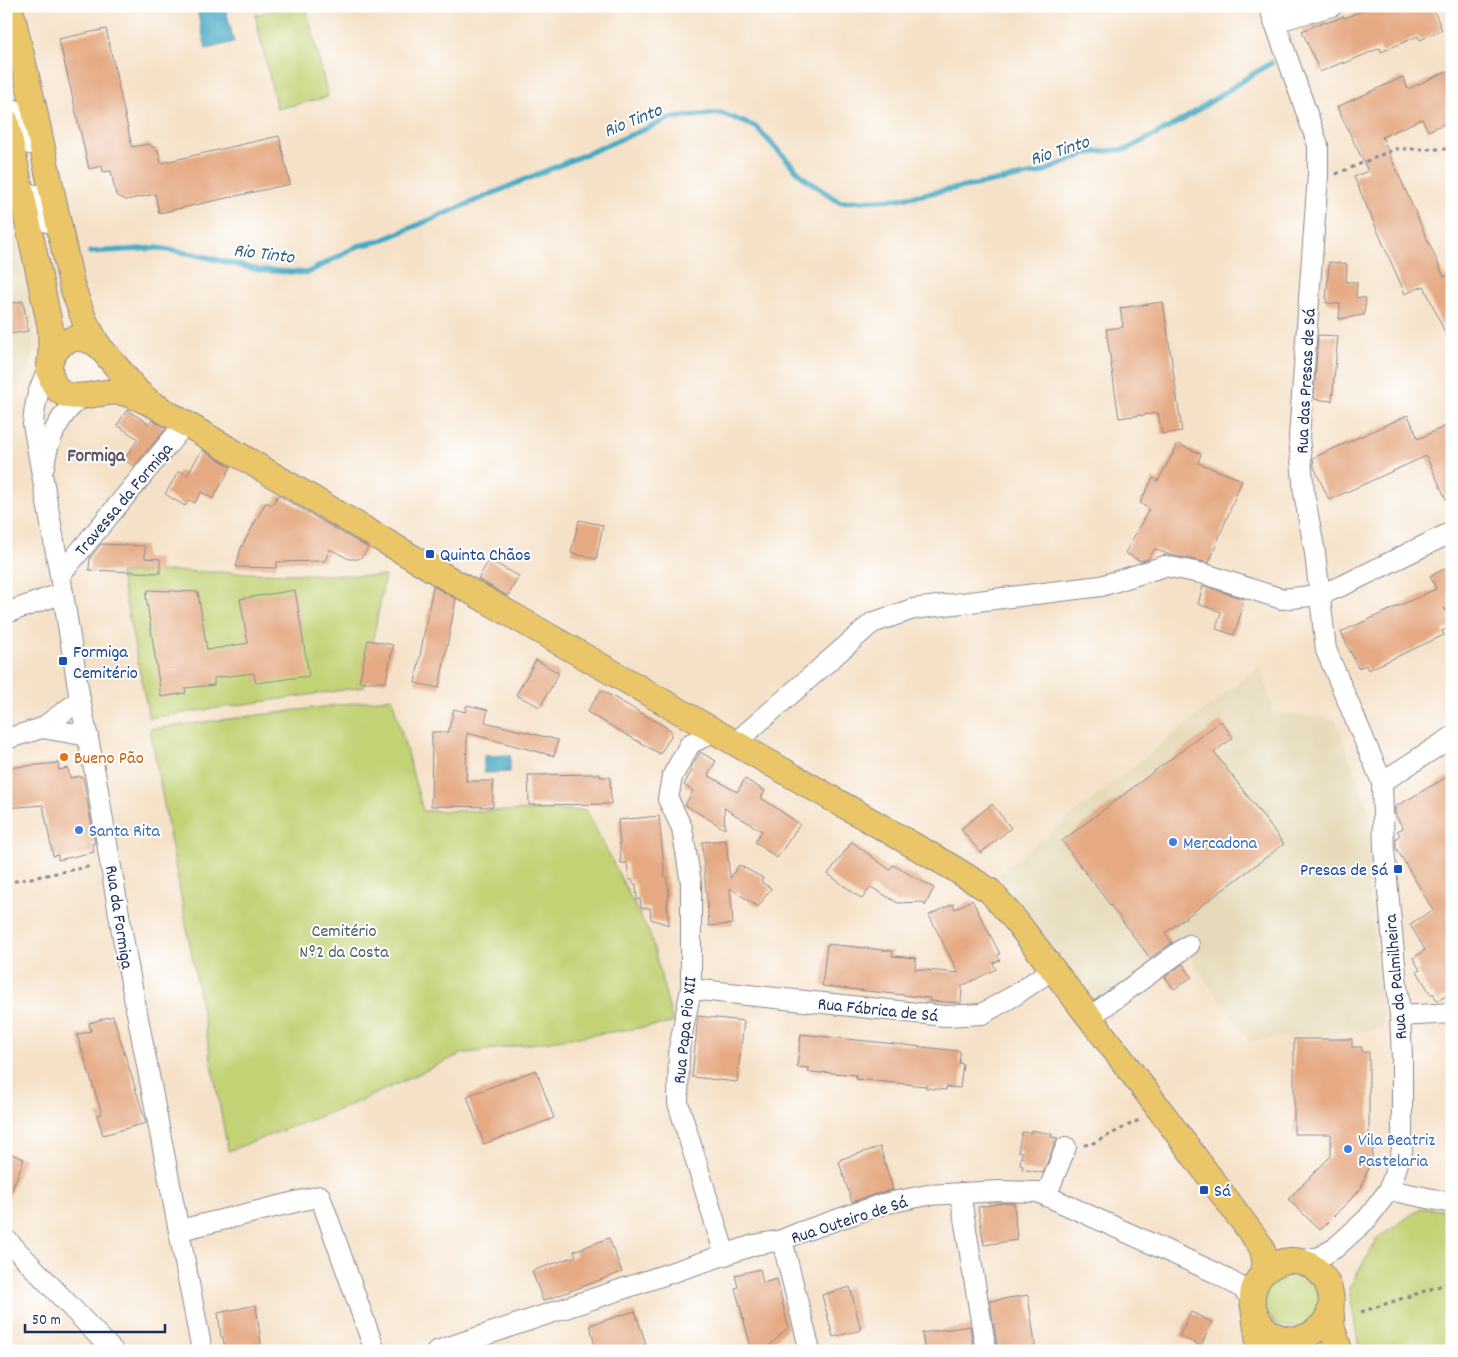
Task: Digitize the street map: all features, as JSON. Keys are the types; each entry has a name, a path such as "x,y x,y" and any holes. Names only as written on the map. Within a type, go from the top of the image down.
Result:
{"main road":[{"path":"10,6 72,286 85,322 108,361 109,371 106,381 100,389 87,396"},
{"path":"6,121 50,326 51,378 63,393 72,397 108,391 121,392 154,405 444,576 936,858 990,891 1016,921 1090,1017 1261,1246 1265,1264 1255,1286 1253,1305 1258,1351"},
{"path":"50,364 55,350 62,344 80,338 89,340 101,349 138,392 154,405"},
{"path":"1256,1239 1278,1258 1311,1265 1321,1273 1328,1284 1332,1327 1340,1351"},
{"path":"1262,1274 1272,1266 1292,1261"},
{"path":"1253,1305 1260,1324 1270,1333 1296,1345 1318,1330 1326,1321 1331,1302"}],"street":[{"path":"1271,14 1332,6"},
{"name":"Rua das Presas de Sá","path":"1271,14 1318,145 1318,175 1299,437 1304,493 1315,553 1326,650 1382,782"},
{"path":"6,108 16,99 18,92 12,64 18,42"},
{"path":"6,108 12,108 20,113 25,121 30,145 46,165"},
{"path":"23,200 31,194 42,196 49,228 64,249"},
{"name":"Rua da Formiga","path":"50,364 40,384 36,400 34,424 80,700 111,862 127,961 202,1351"},
{"name":"Rua da Formiga","path":"44,481 44,464 49,444 57,426 64,413 72,404 87,396"},
{"name":"Travessa da Formiga","path":"62,584 186,424"},
{"name":"Rua Papa Pio XII","path":"724,1255 678,1103 679,1049 691,989 690,883 682,828 668,799 672,777 690,744 725,737 872,623 913,609 1101,586 1165,566 1205,574 1282,599 1320,595 1452,532"},
{"path":"6,613 62,584"},
{"path":"6,739 42,728 80,700"},
{"path":"42,728 88,736"},
{"path":"1382,782 1452,737"},
{"name":"Rua da Palmilheira","path":"1292,1261 1320,1257 1348,1238 1368,1219 1389,1190 1402,1151 1400,1016 1384,849 1382,782"},
{"path":"1090,1017 1189,945"},
{"name":"Rua Fábrica de Sá","path":"691,989 945,1016 982,1014 1053,969"},
{"path":"1400,1016 1452,1012"},
{"path":"1046,1196 1066,1147"},
{"path":"1389,1190 1452,1203"},
{"name":"Rua Outeiro de Sá","path":"437,1351 754,1245 782,1240 883,1204 928,1195 960,1193 1038,1192 1216,1273 1242,1288 1253,1305"},
{"path":"960,1193 986,1351"},
{"path":"180,1230 320,1196 375,1351"},
{"name":"Rua da Palmilheira","path":"1331,1302 1331,1278 1334,1263 1339,1249 1348,1238"},
{"path":"6,1239 113,1351"},
{"path":"782,1240 810,1351"}],"path":[{"path":"1356,166 1395,149 1452,149"},
{"path":"6,882 111,862"},
{"path":"1066,1147 1091,1144 1149,1114 1139,1100 1148,1094"},
{"path":"1361,1312 1452,1282"}],"shaded area":[{"path":"6,194 34,327 33,351 29,369 19,390 6,404"},
{"path":"1261,665 1273,712 1336,720 1370,812 1369,894 1384,1029 1249,1041 1190,957 1107,1020 1026,915 998,874"}],"green space":[{"path":"290,6 306,6 328,97 277,109 255,15"},
{"path":"169,571 385,576 364,687 149,718 120,573"},
{"name":"Cemitério Nº2 da Costa","path":"392,698 423,811 586,810 651,937 673,1023 461,1054 358,1102 228,1151 150,729"},
{"path":"1421,1208 1452,1211 1452,1351 1364,1351 1358,1342 1349,1288 1377,1239"},
{"path":"1286,1272 1296,1272 1305,1275 1317,1288 1319,1306 1311,1321 1294,1328 1276,1324 1264,1309 1265,1290 1270,1282"}],"water":[{"path":"196,6 225,6 234,42 206,49"},
{"path":"510,755 510,772 484,773 484,756"}],"building":[{"path":"1372,6 1432,6 1442,30 1420,40 1418,36 1381,52 1380,48 1320,72 1302,31 1325,21 1326,23 1344,16 1345,18"},
{"path":"106,29 132,147 148,144 158,150 161,163 279,136 290,184 159,213 155,194 126,200 116,195 111,171 103,172 102,166 89,169 59,39"},
{"path":"1452,69 1452,120 1428,131 1422,119 1382,137 1444,277 1452,274 1452,348 1424,286 1405,294 1354,177 1368,171 1337,107 1403,77 1408,89"},
{"path":"1329,262 1347,264 1346,282 1357,282 1356,297 1366,298 1364,315 1339,319 1340,304 1326,303"},
{"path":"23,301 28,331 6,335 6,304"},
{"path":"1163,302 1182,431 1162,434 1158,413 1119,418 1106,329 1123,327 1120,308"},
{"path":"1318,335 1338,336 1332,401 1314,399"},
{"path":"127,410 149,424 152,420 166,429 134,466 124,460 138,439 117,425"},
{"path":"1408,415 1418,439 1452,423 1452,512 1426,456 1329,500 1314,467 1313,458"},
{"path":"1178,444 1201,454 1198,463 1242,480 1209,563 1170,555 1155,549 1148,559 1141,561 1125,553 1149,509 1140,503 1153,478 1158,481"},
{"path":"202,450 231,467 213,499 201,492 195,503 189,500 185,506 165,494 179,471 187,475"},
{"path":"278,495 368,548 362,557 358,559 349,559 330,549 325,561 277,562 276,568 236,567 241,548 266,502 272,505"},
{"path":"579,520 603,525 596,559 571,553"},
{"path":"101,544 145,546 145,558 160,559 160,573 89,570 90,558"},
{"path":"489,560 519,576 508,596 478,579"},
{"path":"1452,565 1452,622 1444,608 1452,626 1442,631 1444,635 1368,670 1366,665 1358,668 1341,632 1436,589 1430,576"},
{"path":"433,586 456,599 439,688 415,683"},
{"path":"1203,586 1244,599 1234,635 1216,629 1221,612 1198,604"},
{"path":"148,590 198,592 207,650 248,643 240,599 295,590 309,676 256,683 254,673 214,678 214,685 185,688 186,693 161,697 146,596"},
{"path":"368,640 393,645 386,682 359,682"},
{"path":"536,660 559,673 540,707 516,695"},
{"path":"601,690 671,730 671,736 660,754 587,712"},
{"path":"467,705 488,710 485,722 558,740 554,756 467,733 466,781 493,781 493,807 431,806 432,732 448,732 454,709 465,712"},
{"name":"Mercadona","path":"1221,721 1233,738 1214,752 1284,844 1165,933 1172,943 1150,958 1062,841"},
{"path":"700,752 716,761 708,775 737,792 745,779 765,791 761,798 800,824 777,858 755,842 762,831 724,808 725,829 685,805 693,791 684,785 692,770 690,769"},
{"path":"58,763 59,770 68,768 70,778 83,777 95,843 92,844 94,852 58,860 58,855 53,856 43,805 6,808 6,768"},
{"path":"600,774 600,777 610,777 611,804 529,805 528,775"},
{"path":"1452,774 1452,993 1437,1001 1433,993 1431,995 1417,971 1420,970 1413,958 1425,950 1410,924 1433,910 1396,848 1396,838 1400,835 1397,831 1403,828 1395,814 1395,807"},
{"path":"992,804 1011,828 981,853 961,829"},
{"path":"659,816 665,877 668,883 669,925 651,919 650,908 641,908 640,899 637,900 636,884 633,884 633,880 629,880 627,863 621,863 618,820"},
{"path":"726,840 730,878 739,865 763,878 761,882 771,888 758,907 730,888 733,924 709,926 702,842"},
{"path":"852,842 890,870 893,865 934,888 925,906 923,902 898,903 871,887 862,899 828,874"},
{"path":"972,900 1000,954 997,956 1000,960 993,963 996,969 962,986 961,1003 929,1001 930,998 822,986 827,944 893,951 892,956 916,958 915,969 958,973 929,915 953,904 955,909"},
{"path":"1183,964 1192,977 1174,989 1165,977"},
{"path":"113,1016 146,1123 103,1135 97,1115 102,1114 77,1035 91,1031 89,1023"},
{"path":"698,1016 744,1021 737,1082 692,1077"},
{"path":"801,1034 960,1051 959,1063 963,1064 960,1088 946,1087 946,1090 926,1088 926,1086 856,1079 856,1075 808,1072 809,1068 797,1067"},
{"path":"1294,1039 1352,1039 1352,1047 1362,1047 1362,1052 1369,1052 1369,1142 1374,1143 1372,1156 1361,1189 1320,1230 1288,1199 1331,1156 1331,1134 1294,1134"},
{"path":"536,1070 554,1118 484,1144 467,1096"},
{"path":"1031,1130 1052,1134 1051,1137 1058,1138 1043,1173 1022,1169 1023,1166 1020,1165 1022,1152 1018,1151 1022,1132 1031,1133"},
{"path":"880,1147 893,1190 852,1202 839,1162 841,1159"},
{"path":"6,1152 24,1159 7,1202 6,1202"},
{"path":"1014,1203 1017,1240 984,1245 978,1207"},
{"path":"609,1238 622,1272 543,1301 532,1271 576,1256 574,1251"},
{"path":"760,1269 763,1283 777,1279 788,1327 764,1351 752,1351 735,1288 738,1287 735,1275"},
{"path":"850,1287 861,1330 833,1337 822,1295"},
{"path":"1028,1295 1036,1351 998,1351 990,1301"},
{"path":"256,1305 262,1351 225,1351 218,1313"},
{"path":"635,1311 646,1344 642,1345 644,1351 596,1351 590,1325"},
{"path":"1191,1312 1212,1322 1201,1346 1179,1336"},
{"path":"970,1326 974,1351 925,1351 922,1333"}],"waterway":[{"name":"Rio Tinto","path":"90,252 157,248 193,254 259,270 307,273 358,246 380,241 671,118 721,113 756,127 803,177 839,202 898,199 1040,173 1087,153 1128,149 1181,121 1271,63"}],"place":[{"name":"Quinta Chãos","path":"430,554"},
{"name":"Formiga Cemitério","path":"63,661"},
{"name":"Bueno Pão","path":"64,757"},
{"name":"Santa Rita","path":"79,830"},
{"name":"Mercadona","path":"1173,842"},
{"name":"Presas de Sá","path":"1398,869"},
{"name":"Vila Beatriz Pastelaria","path":"1348,1149"},
{"name":"Sá","path":"1204,1190"}],"district":[{"name":"Formiga","path":"96,454"}]}
